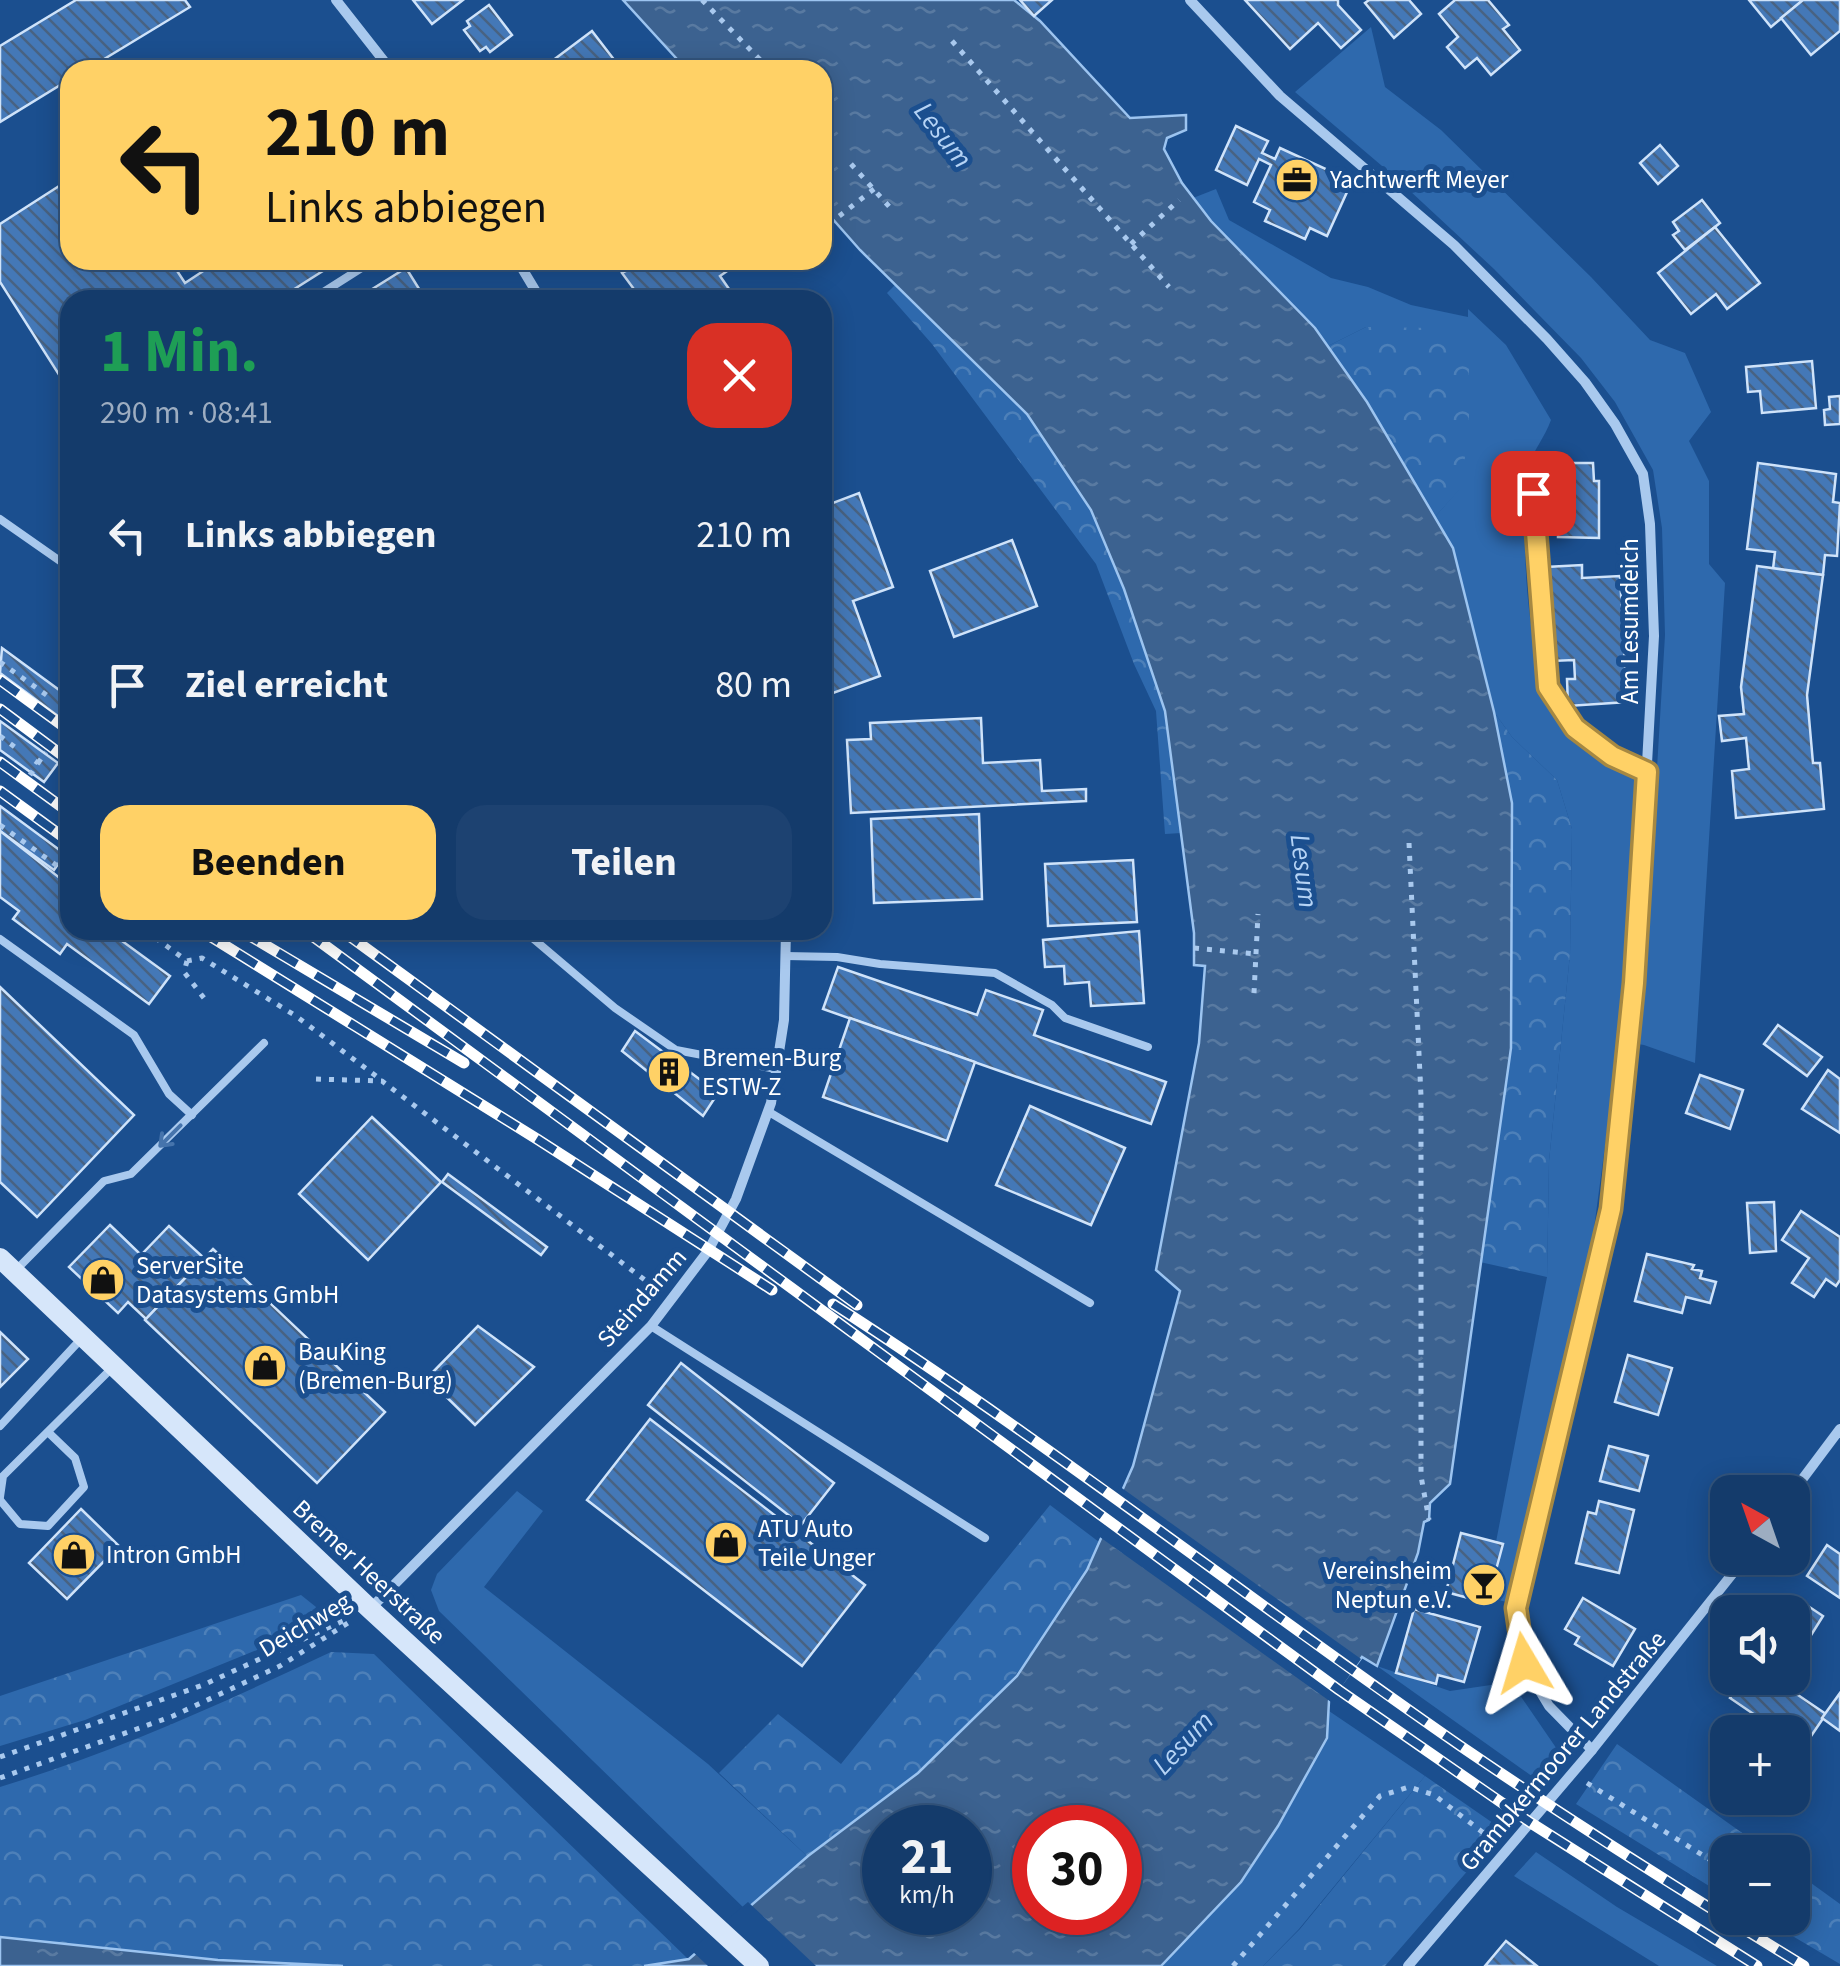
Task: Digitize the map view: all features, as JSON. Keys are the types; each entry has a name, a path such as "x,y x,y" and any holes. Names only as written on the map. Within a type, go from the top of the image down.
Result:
{"main road":[{"name":"Bremer Heerstraße","path":"7,1265 370,1608 758,1966"}],"street":[{"path":"336,0 383,60"},
{"name":"Am Lesumdeich","path":"1190,0 1280,96 1454,246 1574,370 1615,424 1644,474 1654,636 1634,983 1611,1209 1516,1608 1524,1663 1550,1706 1592,1750"},
{"name":"Steindamm","path":"370,1608 651,1326 708,1251 736,1200 768,1112 784,1020 786,940"},
{"path":"1806,1475 1840,1429"},
{"name":"Grambkermoorer Landstraße","path":"1408,1966 1508,1852 1731,1575"}],"lane":[{"path":"327,290 358,270"},
{"path":"1533,493 1548,687 1575,728 1612,756 1647,772"},
{"path":"0,518 60,561"},
{"path":"0,939 134,1035 168,1094 192,1115"},
{"path":"535,940 615,1008 676,1050 776,1068"},
{"path":"786,956 837,957 994,973 1066,1018 1148,1048"},
{"path":"7,1265 104,1181 132,1174 264,1042"},
{"path":"768,1112 1090,1303"},
{"path":"651,1326 985,1538"},
{"path":"0,1426 82,1338"},
{"path":"49,1432 76,1458 84,1486 48,1526 20,1524 0,1499 3,1476 113,1367"}],"path":[{"path":"702,0 760,60"},
{"path":"952,42 1169,288"},
{"path":"851,164 894,212"},
{"path":"832,222 874,189"},
{"path":"1131,244 1180,200"},
{"path":"0,662 52,699"},
{"path":"0,736 16,748"},
{"path":"30,775 46,752"},
{"path":"31,758 38,763"},
{"path":"0,825 60,868"},
{"path":"1409,844 1421,1096 1421,1476 1428,1520"},
{"path":"1254,993 1258,914"},
{"path":"159,940 187,961 202,958 296,1016 673,1301"},
{"path":"1194,948 1256,954"},
{"path":"187,961 184,972 208,1002"},
{"path":"316,1079 382,1081"},
{"name":"Deichweg","path":"0,1757 203,1685 370,1608"},
{"name":"Deichweg","path":"0,1778 174,1716 280,1666 370,1608"},
{"path":"1572,1773 1710,1860"},
{"path":"1233,1966 1380,1796 1409,1787 1434,1795 1508,1852"}],"green space":[{"path":"1371,27 1385,87 1441,130 1650,340 1685,353 1711,412 1689,441 1709,481 1709,564 1725,583 1695,1063 1644,1045 1619,1041 1590,1258 1507,1602 1489,1598 1503,1545 1496,1542 1547,1277 1549,1161 1570,954 1572,829 1557,780 1512,737 1494,712 1453,548 1434,518 1461,487 1366,327 1328,346 1193,198 1216,189 1229,220 1331,278 1368,287 1411,305 1468,317 1468,309 1506,345 1551,420 1530,462 1524,500 1527,590 1539,662 1550,694 1567,723 1589,748 1619,769 1656,785 1665,635 1662,528 1653,470 1615,402 1581,358 1494,269 1295,92"},
{"path":"895,285 1027,414 1091,510 1124,588 1165,711 1181,833 1165,834 1156,711 1096,564 932,344 887,293"},
{"path":"1366,327 1433,328 1469,358 1469,426 1461,488 1434,518 1367,402 1328,346"},
{"path":"1494,712 1512,737 1557,780 1572,829 1570,954 1549,1161 1547,1277 1480,1262 1511,1048 1512,803"},
{"path":"517,1491 543,1511 484,1587 708,1764 807,1856 746,1910 439,1611 431,1590 437,1574"},
{"path":"1050,1505 1099,1542 1065,1607 998,1695 919,1772 877,1805 862,1805 862,1816 807,1856 719,1773 778,1714 841,1764"},
{"path":"301,1595 316,1607 306,1630 85,1720 0,1746 0,1696"},
{"path":"331,1652 374,1654 688,1959 644,1966 343,1966 218,1960 0,1937 0,1787 168,1726"},
{"path":"1377,1666 1450,1691 1511,1682 1561,1755 1543,1784"},
{"path":"1329,1711 1425,1776 1299,1929 1263,1966 1161,1966 1241,1882 1278,1826 1327,1738"},
{"path":"1617,1744 1710,1810 1710,1815 1717,1815 1745,1835 1710,1835 1710,1887 1576,1804"},
{"path":"1425,1776 1503,1830 1385,1966 1263,1966 1300,1929"},
{"path":"1536,1852 1617,1907 1717,1966 1659,1966 1514,1876"},
{"path":"1810,1882 1840,1904 1840,1964 1791,1935 1810,1935"}],"water":[{"name":"Lesum","path":"623,0 1014,0 1040,21 1130,118 1186,115 1186,130 1167,138 1164,149 1182,183 1211,221 1315,328 1367,402 1453,548 1512,803 1511,1048 1450,1484 1430,1503 1429,1520 1424,1522 1418,1553 1377,1666 1362,1657 1329,1701 1327,1738 1278,1826 1241,1882 1161,1966 644,1966 689,1959 808,1856 862,1815 862,1935 992,1935 992,1805 876,1805 918,1773 1017,1676 1087,1570 1133,1466 1180,1291 1156,1270 1199,1043 1205,966 1194,965 1194,933 1165,711 1124,589 1091,510 1027,414 832,218 832,60 678,60"},
{"path":"0,1937 218,1960 343,1966 0,1966"}],"pier":[{"path":"1119,1486 1361,1659 1331,1702 1097,1535"},
{"path":"748,1902 816,1966 708,1966 691,1950"}],"building":[{"path":"76,0 185,0 190,7 103,60 60,60 60,85 0,122 0,46"},
{"path":"413,0 463,0 432,24"},
{"path":"1020,0 1052,0 1034,16"},
{"path":"1245,0 1338,0 1338,5 1361,30 1341,48 1318,23 1290,49"},
{"path":"1409,0 1421,14 1394,38 1365,3"},
{"path":"1455,0 1488,0 1509,25 1503,29 1520,50 1491,75 1477,58 1465,68 1447,47 1458,37 1439,14"},
{"path":"1749,0 1803,0 1771,27"},
{"path":"1803,0 1840,0 1840,31 1811,55 1781,18"},
{"path":"489,5 512,35 490,52 486,47 480,51 464,30 470,26 467,21"},
{"path":"592,31 614,60 553,60"},
{"path":"1236,126 1268,141 1262,153 1275,159 1280,148 1352,181 1327,236 1310,228 1305,239 1265,221 1270,210 1254,202 1271,165 1259,159 1247,185 1216,170"},
{"path":"1660,145 1678,166 1658,184 1640,163"},
{"path":"60,185 60,270 177,270 185,283 205,270 324,270 293,290 60,290 60,376 0,282 0,224"},
{"path":"1702,200 1720,223 1685,250 1673,235 1679,231 1673,222"},
{"path":"1715,227 1760,283 1727,309 1716,294 1691,314 1658,273"},
{"path":"407,270 420,290 371,290"},
{"path":"729,270 720,276 730,290 635,290 622,273"},
{"path":"1812,361 1816,408 1762,413 1760,391 1748,392 1746,367"},
{"path":"1840,396 1840,424 1825,425 1824,410 1830,409 1829,397"},
{"path":"1558,463 1593,463 1594,481 1599,481 1599,538 1558,537"},
{"path":"1758,463 1836,474 1833,502 1840,503 1837,556 1825,555 1823,575 1773,569 1775,552 1747,549"},
{"path":"859,493 893,587 853,601 880,676 832,693 832,503"},
{"path":"1012,540 1037,606 954,637 930,571"},
{"path":"1582,565 1582,578 1620,576 1627,702 1568,706 1567,679 1575,679 1574,660 1551,661 1546,567"},
{"path":"1757,566 1823,575 1807,695 1813,763 1820,763 1824,809 1736,818 1732,771 1749,769 1746,738 1722,741 1719,716 1744,714 1741,687"},
{"path":"2,648 60,691 60,718 0,673"},
{"path":"981,718 983,763 1040,760 1042,791 1086,789 1086,801 851,813 847,740 871,739 870,723"},
{"path":"0,721 58,763 44,782 0,750"},
{"path":"0,806 60,850 60,861 54,870 0,831"},
{"path":"979,814 982,899 874,903 871,819"},
{"path":"0,831 60,878 60,940 121,940 170,976 149,1004 67,944 60,954 13,919 19,911 0,897"},
{"path":"1133,860 1137,922 1048,926 1045,864"},
{"path":"1139,931 1144,1003 1091,1006 1089,982 1065,984 1064,966 1045,967 1043,940"},
{"path":"838,967 977,1015 986,990 1043,1010 1034,1035 1166,1082 1151,1124 823,1009"},
{"path":"0,987 134,1115 37,1217 0,1182"},
{"path":"850,1018 975,1062 947,1141 823,1097"},
{"path":"1778,1025 1822,1057 1807,1076 1764,1044"},
{"name":"Bremen-Burg ESTW-Z","path":"635,1031 718,1093 703,1116 622,1051"},
{"path":"1828,1070 1840,1079 1840,1133 1802,1109"},
{"path":"1700,1075 1743,1090 1730,1129 1686,1113"},
{"path":"1030,1106 1125,1148 1091,1225 996,1185"},
{"path":"372,1117 441,1182 368,1260 299,1194"},
{"path":"448,1174 547,1247 541,1255 442,1182"},
{"path":"1774,1202 1776,1251 1750,1253 1747,1203"},
{"path":"1801,1211 1840,1237 1840,1280 1836,1286 1826,1279 1814,1297 1792,1283 1809,1258 1782,1240"},
{"path":"110,1225 141,1255 169,1226 204,1258 146,1319 128,1302 118,1313 69,1267"},
{"name":"BauKing (Bremen-Burg)","path":"213,1249 385,1412 317,1483 145,1320"},
{"path":"1647,1254 1694,1265 1692,1269 1702,1271 1700,1278 1716,1282 1710,1303 1686,1297 1682,1313 1635,1301"},
{"path":"478,1326 534,1367 475,1425 427,1378"},
{"path":"0,1332 28,1359 0,1387"},
{"path":"1628,1355 1672,1368 1658,1415 1615,1402"},
{"path":"681,1363 834,1483 801,1525 648,1405"},
{"name":"ATU Auto Teile Unger","path":"650,1419 865,1585 802,1666 587,1500"},
{"path":"1609,1446 1648,1456 1639,1491 1600,1481"},
{"path":"1599,1501 1634,1510 1619,1573 1576,1563 1588,1512 1596,1514"},
{"name":"Intron GmbH","path":"81,1509 119,1546 67,1599 29,1563"},
{"path":"1461,1533 1503,1544 1487,1603 1446,1592"},
{"path":"1827,1545 1840,1554 1840,1598 1807,1576"},
{"path":"1583,1598 1635,1629 1613,1666 1575,1644 1579,1637 1565,1629"},
{"path":"1810,1607 1823,1616 1810,1637"},
{"path":"1414,1609 1480,1627 1464,1682 1438,1675 1436,1684 1396,1673"},
{"path":"1840,1693 1840,1731 1822,1718"},
{"path":"1798,1695 1826,1714 1810,1738 1810,1715 1755,1715 1730,1698"},
{"path":"1506,1941 1537,1966 1485,1966"}],"railway":[{"path":"0,680 60,724"},
{"path":"0,709 60,754"},
{"path":"0,762 60,806"},
{"path":"0,791 60,835"},
{"path":"216,940 772,1290"},
{"path":"257,940 464,1063"},
{"path":"318,940 1339,1690 1531,1823 1757,1966"},
{"path":"355,940 857,1305"},
{"path":"833,1304 992,1411 1459,1745 1804,1966"}],"place":[{"name":"Yachtwerft Meyer","path":"1297,180"},
{"name":"Bremen-Burg ESTW-Z","path":"669,1072"},
{"name":"ServerSite Datasystems GmbH","path":"103,1280"},
{"name":"BauKing (Bremen-Burg)","path":"265,1366"},
{"name":"ATU Auto Teile Unger","path":"726,1543"},
{"name":"Intron GmbH","path":"74,1555"},
{"name":"Vereinsheim Neptun e.V.","path":"1484,1585"}],"route":[{"path":"1524,1663 1516,1608 1611,1209 1634,983 1647,772 1612,756 1575,728 1548,687 1533,493"}]}
